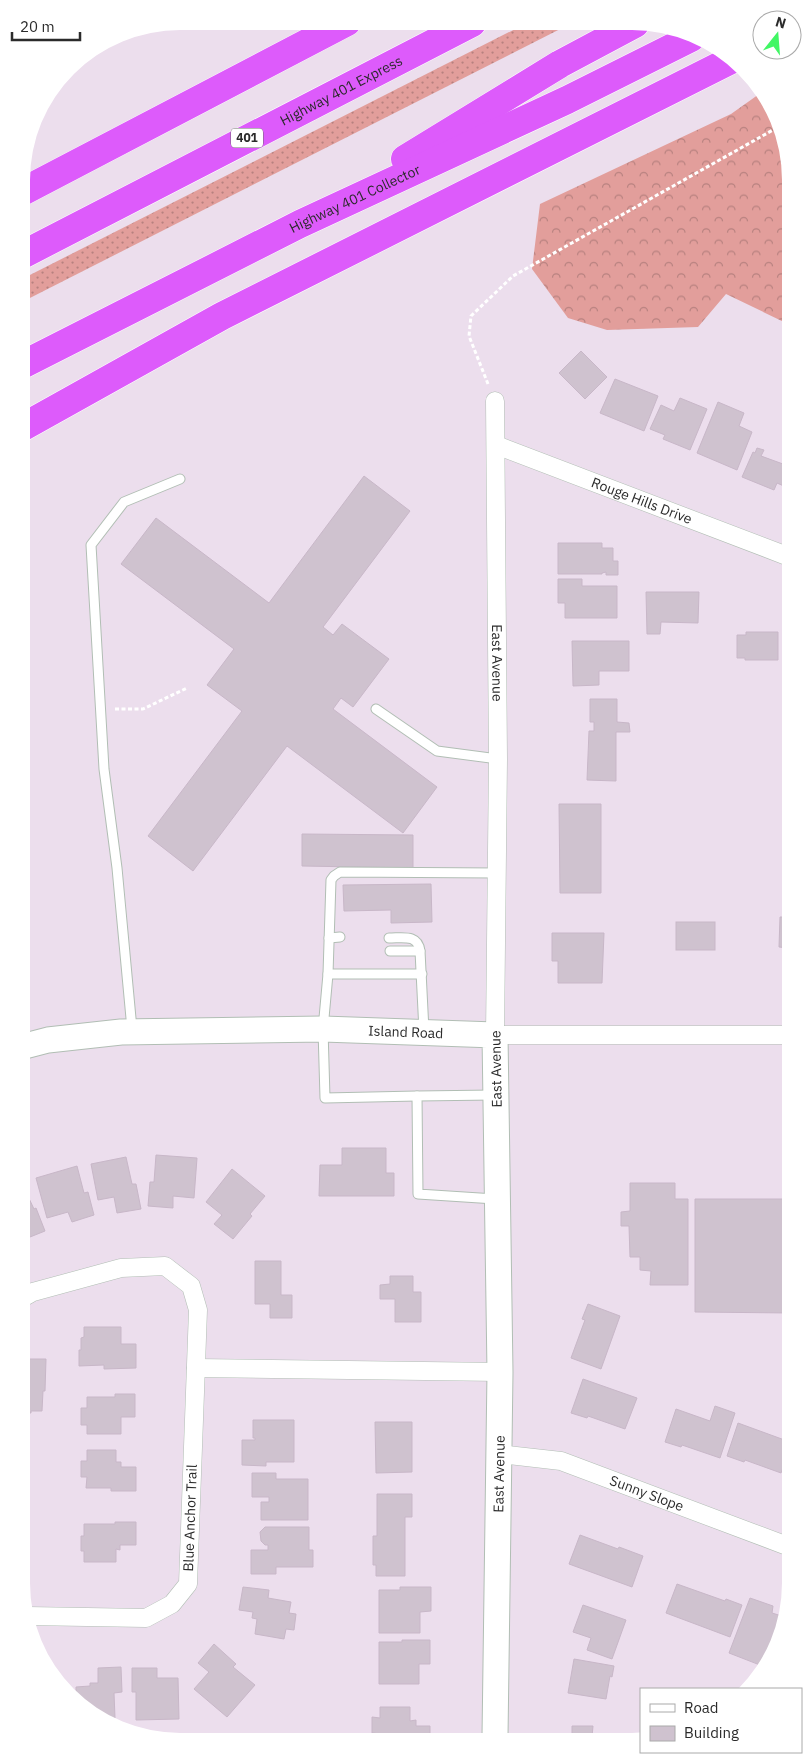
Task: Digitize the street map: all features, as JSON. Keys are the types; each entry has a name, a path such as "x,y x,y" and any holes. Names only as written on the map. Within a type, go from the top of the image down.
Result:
{"highway":[{"path":"30,188 332,30"},
{"name":"Highway 401 Express","path":"30,251 458,30"},
{"path":"300,224 560,64 624,30"},
{"name":"Highway 401 Collector","path":"30,360 300,224 566,100 686,41"},
{"path":"30,423 222,316 725,63"}],"street":[{"name":"East Avenue","path":"495,401 498,759 496,1095 500,1372 495,1733"},
{"name":"Rouge Hills Drive","path":"496,445 782,554"},
{"name":"Island Road","path":"30,1045 48,1040 132,1032 323,1029 496,1035 782,1035"},
{"name":"Blue Anchor Trail","path":"30,1294 121,1268 165,1266 191,1286 198,1310 188,1584 172,1604 146,1618 34,1616"},
{"path":"196,1368 500,1372"},
{"name":"Sunny Slope","path":"499,1454 561,1461 782,1544"}],"lane":[{"path":"132,1032 117,868 104,768 91,545 124,502 180,480"},
{"path":"376,709 437,751 498,759"},
{"path":"496,1095 325,1098 323,1029 328,974 330,880 334,876 340,872 497,872"},
{"path":"329,938 340,938"},
{"path":"389,938 412,938 419,945 424,1032"},
{"path":"329,951 339,952"},
{"path":"390,951 420,951"},
{"path":"328,974 422,974"},
{"path":"417,1096 418,1194 498,1199"}],"path":[{"path":"495,401 469,336 471,316 513,276 773,130"},
{"path":"100,709 143,709 187,688"}],"green space":[{"path":"513,30 558,30 30,298 30,275"},
{"path":"756,96 771,123 777,141 782,180 782,321 726,294 698,327 607,330 568,318 532,269 540,204 731,114"}],"building":[{"path":"581,351 607,377 585,399 559,373"},
{"path":"615,379 658,396 644,431 600,413"},
{"path":"680,398 707,409 690,450 663,439 665,435 650,429 661,405 674,411"},
{"path":"718,402 744,413 739,426 752,432 737,470 697,453"},
{"path":"757,448 764,450 761,456 782,464 782,485 777,483 774,490 742,477 753,452 755,453"},
{"path":"364,476 410,511 323,627 333,635 342,624 389,659 353,707 341,698 333,709 437,787 403,833 287,746 193,871 148,836 242,711 207,685 234,649 121,564 156,518 269,603"},
{"path":"558,543 602,543 602,548 613,548 613,561 618,561 618,575 606,575 606,572 602,574 558,574"},
{"path":"558,579 582,579 582,586 617,586 617,618 565,618 565,603 558,603"},
{"path":"646,592 699,592 698,623 661,622 660,634 647,634"},
{"path":"746,632 778,632 778,660 745,660 745,658 737,658 737,635 746,635"},
{"path":"572,641 629,641 629,671 599,671 599,685 573,686"},
{"path":"590,699 617,699 617,722 629,723 630,732 616,732 616,781 587,780 589,731 594,731 594,722 590,722"},
{"path":"559,804 601,804 601,893 560,893"},
{"path":"302,834 413,835 413,868 302,866"},
{"path":"431,884 432,922 391,923 391,910 344,911 343,885"},
{"path":"780,917 782,917 782,947 779,947"},
{"path":"676,922 715,922 715,950 676,950"},
{"path":"552,933 604,933 602,983 558,983 558,961 552,961"},
{"path":"342,1148 386,1148 386,1173 394,1173 394,1196 319,1196 320,1165 342,1165"},
{"path":"156,1155 197,1158 194,1198 173,1196 173,1208 148,1206 150,1182 154,1182"},
{"path":"126,1157 132,1184 136,1184 141,1209 117,1213 114,1197 98,1200 91,1164"},
{"path":"77,1166 84,1193 88,1192 94,1215 72,1222 68,1212 47,1218 36,1178"},
{"path":"232,1169 265,1196 250,1214 252,1216 233,1239 214,1224 222,1215 206,1202"},
{"path":"630,1183 675,1183 675,1199 688,1199 688,1285 650,1285 651,1271 640,1270 640,1257 630,1257 629,1226 621,1226 621,1212 630,1211"},
{"path":"695,1199 782,1199 782,1313 695,1312"},
{"path":"30,1201 34,1209 36,1208 45,1231 30,1237"},
{"path":"255,1261 281,1261 281,1295 292,1295 292,1318 270,1318 270,1304 255,1304"},
{"path":"390,1276 413,1276 413,1292 421,1292 421,1322 395,1322 395,1299 380,1299 380,1285 390,1284"},
{"path":"588,1304 620,1316 601,1369 571,1358 585,1320 582,1319"},
{"path":"84,1327 121,1327 121,1344 136,1344 136,1368 104,1369 104,1365 79,1366 79,1350 81,1350 81,1338 84,1337"},
{"path":"30,1359 46,1359 42,1411 31,1411 31,1413"},
{"path":"583,1379 637,1398 625,1429 588,1416 587,1418 571,1413"},
{"path":"115,1394 135,1394 135,1417 121,1417 121,1434 87,1434 87,1425 81,1425 81,1408 87,1408 87,1397 115,1397"},
{"path":"715,1406 735,1413 720,1458 682,1445 681,1447 665,1442 676,1409 710,1421"},
{"path":"253,1420 294,1420 294,1462 266,1462 266,1466 242,1465 242,1440 255,1440 253,1438"},
{"path":"375,1422 412,1422 412,1472 376,1473"},
{"path":"738,1423 782,1439 781,1473 745,1460 744,1462 727,1456"},
{"path":"87,1450 116,1450 116,1462 121,1462 121,1467 136,1467 136,1491 86,1488 87,1477 81,1477 81,1461 87,1461"},
{"path":"252,1473 276,1473 276,1479 308,1479 308,1520 261,1520 261,1502 269,1502 269,1497 252,1497"},
{"path":"377,1494 412,1494 412,1517 405,1517 405,1576 376,1576 376,1565 373,1565 373,1536 377,1536"},
{"path":"115,1522 136,1522 136,1545 120,1545 120,1550 116,1549 116,1562 84,1562 84,1551 81,1551 81,1536 84,1536 84,1524 115,1524"},
{"path":"265,1527 309,1527 309,1550 313,1550 313,1567 276,1567 276,1574 251,1574 251,1550 268,1550 268,1545 261,1541 260,1532"},
{"path":"580,1535 643,1556 632,1587 569,1564"},
{"path":"677,1584 742,1605 730,1637 666,1613"},
{"path":"243,1587 269,1590 268,1598 291,1602 289,1613 296,1614 294,1630 286,1629 284,1639 255,1634 257,1619 252,1618 253,1612 239,1610"},
{"path":"400,1587 431,1587 431,1611 420,1612 420,1633 379,1633 379,1590 400,1590"},
{"path":"750,1598 773,1606 772,1613 778,1615 771,1640 758,1664 729,1653"},
{"path":"583,1605 626,1620 612,1659 587,1650 591,1638 573,1632"},
{"path":"402,1640 430,1640 430,1664 419,1664 419,1684 379,1684 379,1642 402,1642"},
{"path":"214,1644 236,1664 233,1667 255,1685 227,1717 194,1689 209,1672 198,1663"},
{"path":"574,1659 614,1666 612,1677 610,1676 606,1699 568,1693"},
{"path":"121,1667 122,1692 114,1693 115,1717 97,1708 76,1691 76,1687 90,1686 90,1683 98,1683 98,1668"},
{"path":"132,1668 157,1668 157,1678 178,1678 179,1719 136,1720 136,1692 132,1692"},
{"path":"380,1707 410,1707 410,1721 416,1720 416,1726 430,1726 430,1733 372,1733 372,1717 380,1718"},
{"path":"572,1726 593,1726 592,1733 572,1733"}]}
